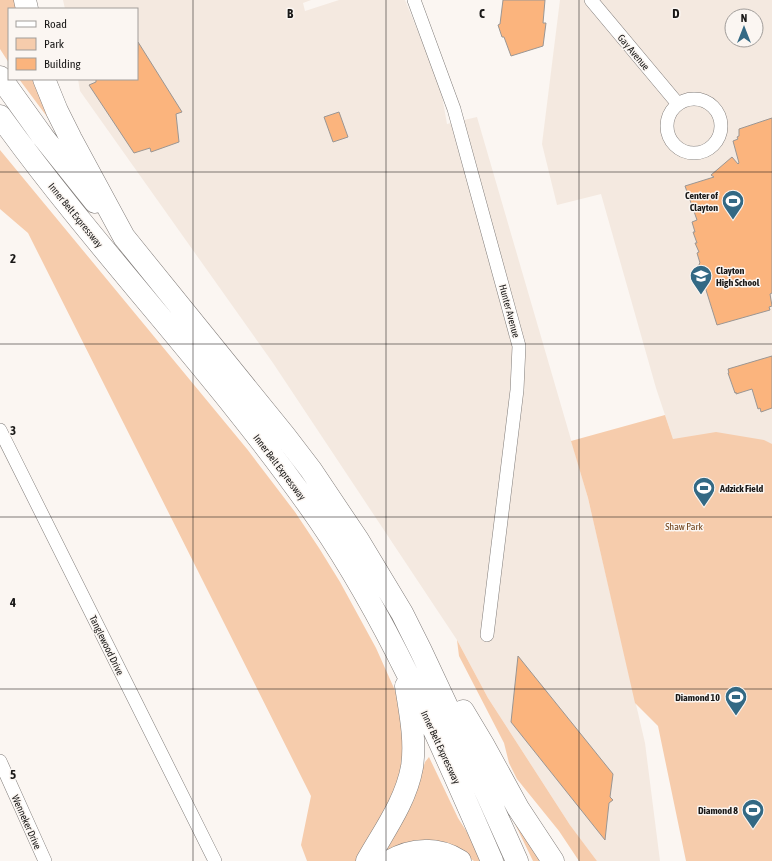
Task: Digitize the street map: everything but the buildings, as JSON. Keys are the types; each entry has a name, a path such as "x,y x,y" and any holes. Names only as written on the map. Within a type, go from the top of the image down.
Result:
{"highway":[{"path":"0,77 43,137 311,470 358,540 484,746 518,808 553,861"},
{"path":"44,80 57,111 124,237"},
{"name":"Inner Belt Expressway","path":"0,116 27,153 242,419 319,520 357,580 404,667 492,861"},
{"path":"0,123 27,153"},
{"path":"402,614 458,730 517,861"},
{"path":"366,861 400,802 408,783 412,765 412,739 404,667"},
{"path":"390,861 399,855 411,852 427,851 440,852 460,861"}],"street":[{"name":"Hunter Avenue","path":"414,0 454,109 519,346 517,398 487,635"},
{"name":"Gay Avenue","path":"591,0 678,104"},
{"path":"699,99 708,102 716,110 721,124 720,134 716,142 706,151 691,153 682,150 675,146 669,138 667,123 670,114 678,104 687,100 699,99"},
{"name":"Tanglewood Drive","path":"0,430 215,861"},
{"name":"Wenneker Drive","path":"0,762 45,861"}],"shaded area":[{"path":"63,0 311,0 303,3 305,11 339,0 405,0 440,85 447,124 477,117 588,498 645,743 660,861 597,861 570,825 488,698 457,640 273,363 80,91 78,80 138,80 138,8 65,8"},
{"name":"Clayton High School","path":"560,0 772,0 772,635 673,439 656,388 601,194 557,205 542,144"}],"green space":[{"path":"0,0 20,0 21,8 8,8 8,61 0,49"},
{"path":"20,80 39,80 54,114 48,118"},
{"path":"0,150 247,449 295,512 340,582 376,648 402,706 403,774 358,861 307,861 301,845 311,796 28,233 0,209"},
{"name":"Shaw Park","path":"665,415 673,439 716,432 764,440 772,444 772,861 686,861 658,726 635,703 588,498 571,441"},
{"path":"457,640 488,698 570,825 597,861 579,861 559,831 517,779 509,763 504,743 459,656"},
{"path":"429,757 458,818 479,851 483,861 474,861 458,850 375,861 422,771 425,762"},
{"path":"502,797 547,861 533,861"}],"place":[{"name":"Center of Clayton","path":"733,220"},
{"name":"Clayton High School","path":"701,296"},
{"name":"Adzick Field","path":"704,508"},
{"name":"Diamond 10","path":"736,716"},
{"name":"Diamond 8","path":"753,830"}]}
